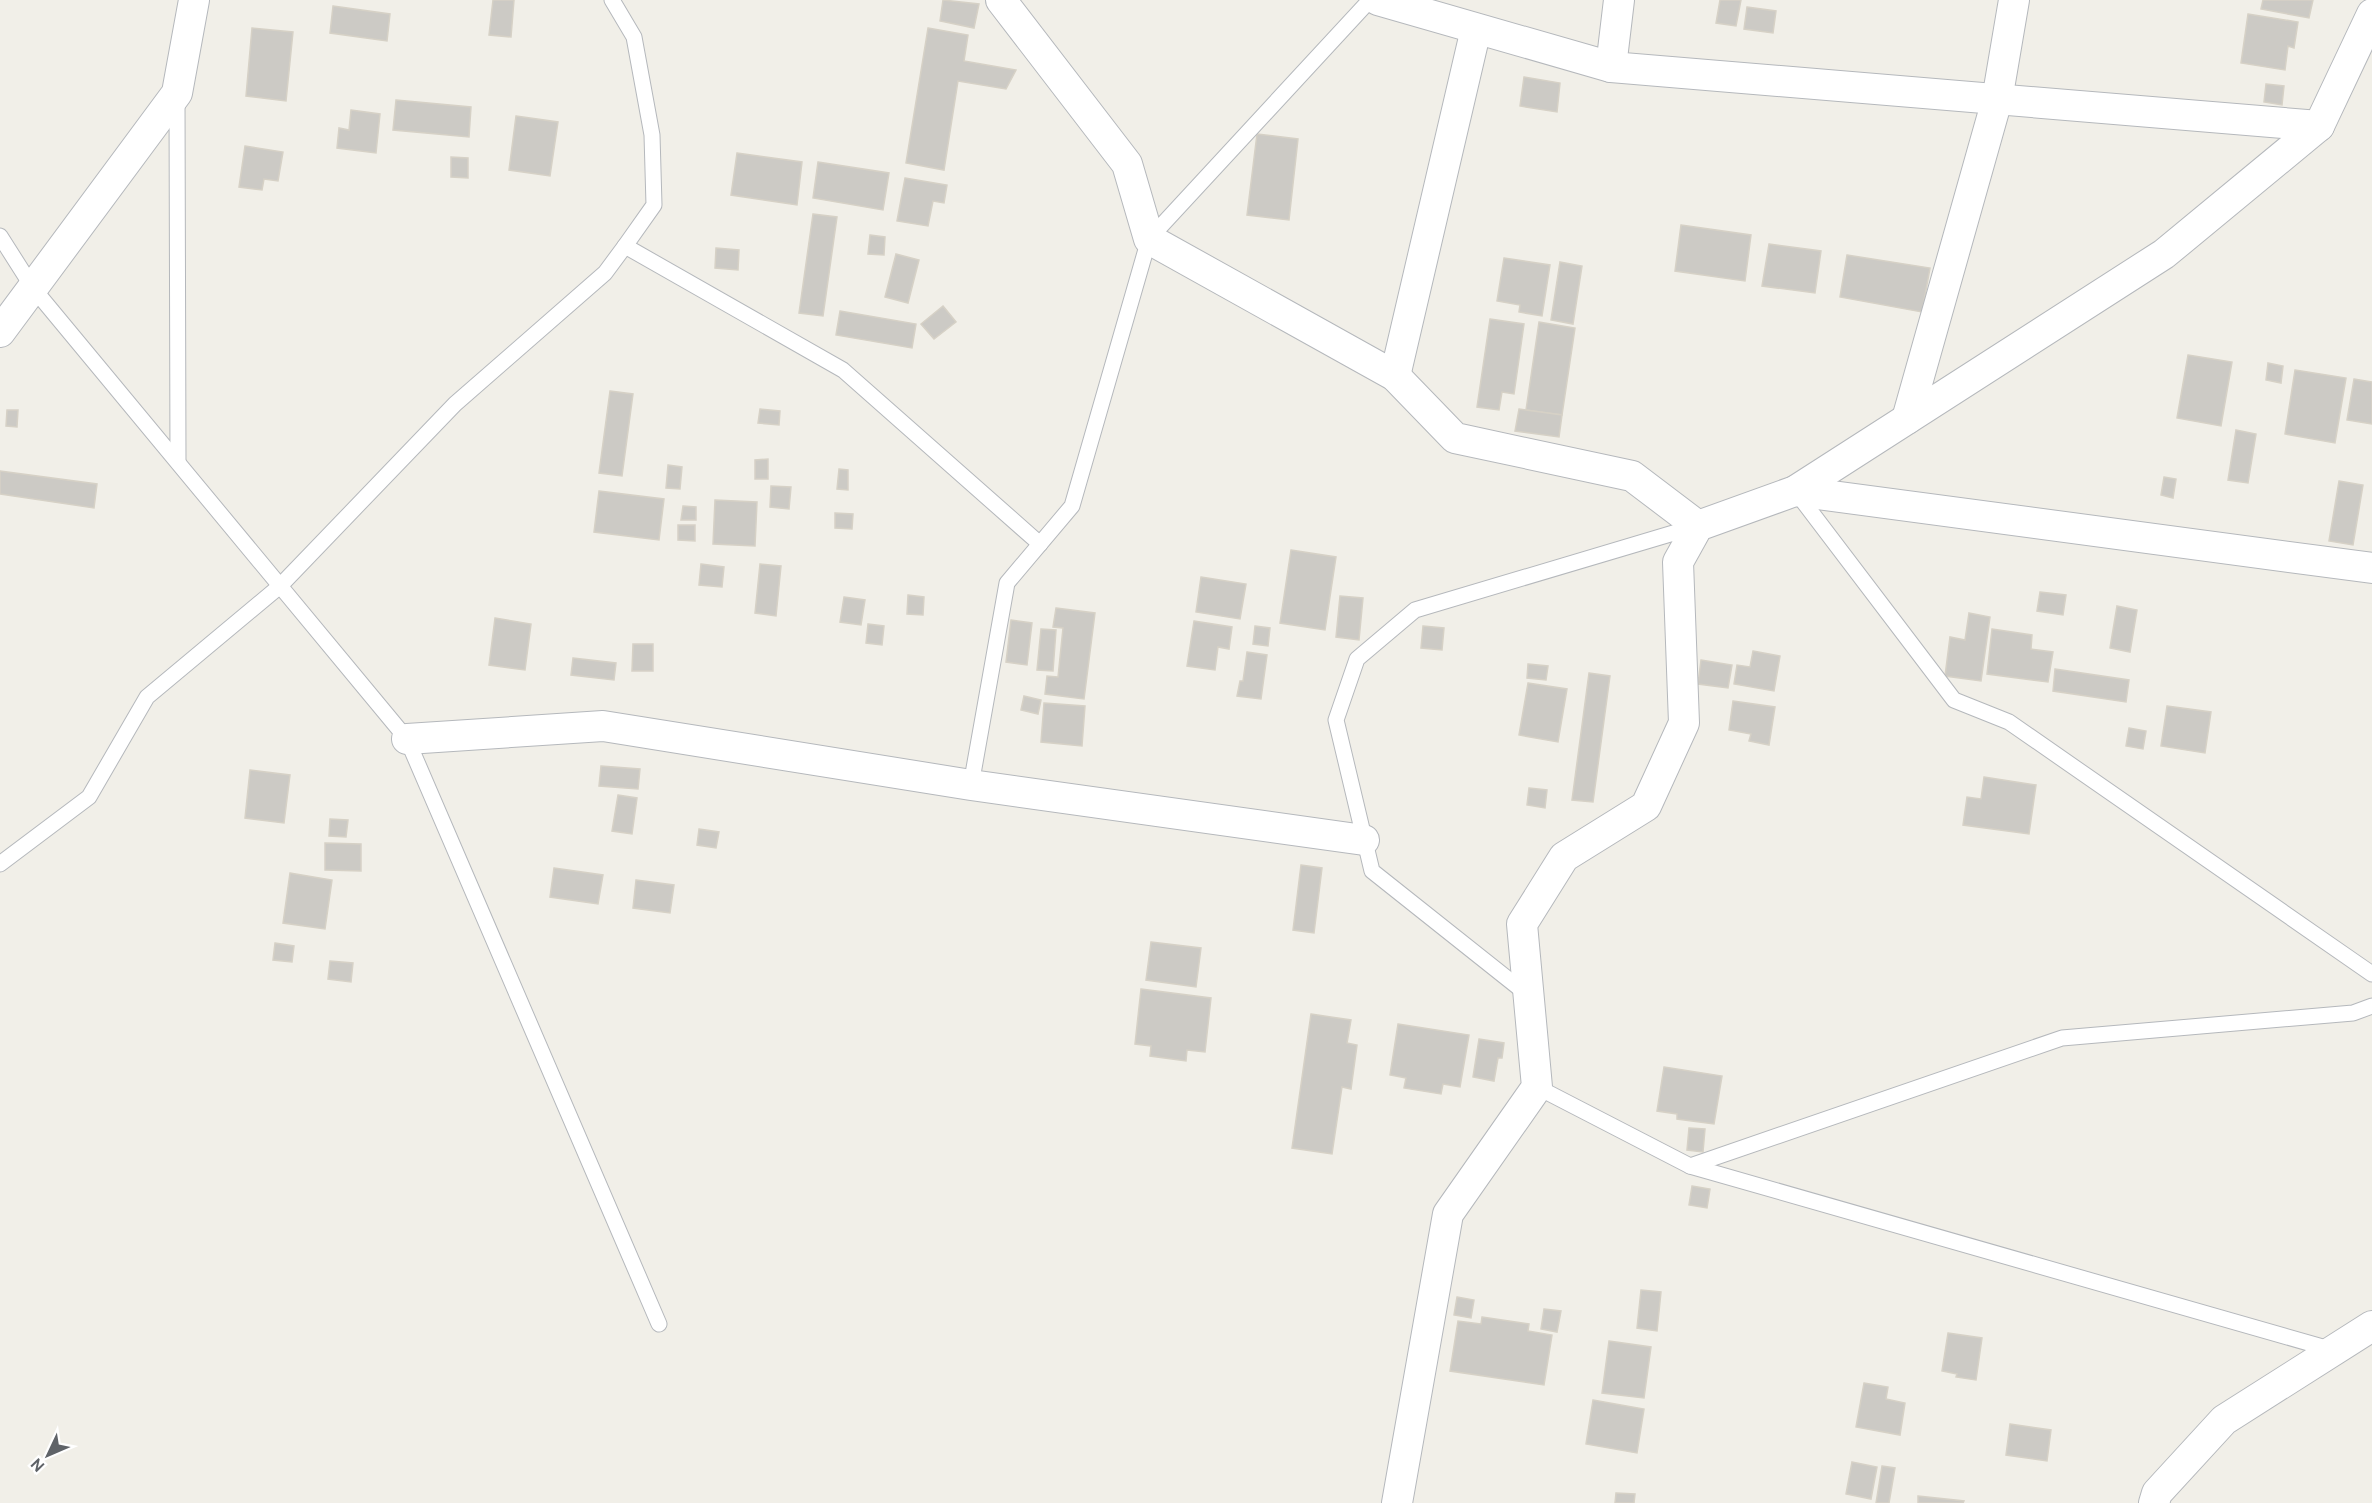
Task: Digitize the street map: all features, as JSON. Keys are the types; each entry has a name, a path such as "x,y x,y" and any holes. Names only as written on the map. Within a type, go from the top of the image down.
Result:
{"street":[{"path":"0,332 177,93 194,0"},
{"path":"1001,0 1127,164 1149,239 1395,376 1455,438 1632,476 1698,526"},
{"path":"1378,0 1611,67 2319,126"},
{"path":"1611,67 1619,0"},
{"path":"1907,419 1997,100 2014,0"},
{"path":"1397,1503 1448,1214 1537,1088 1522,924 1564,857 1646,806 1684,723 1678,562 1698,526 1795,491 2164,254 2319,126 2372,14"},
{"path":"1395,376 1476,29"},
{"path":"1795,491 2372,568"},
{"path":"407,739 603,726 971,785 1365,840"},
{"path":"2154,1503 2157,1493 2224,1420 2372,1326"}],"lane":[{"path":"0,864 89,797 147,697 280,586 455,404 605,273 625,246 654,205 652,135 634,37 612,0"},
{"path":"971,785 1008,582 1072,506 1149,239 1371,0"},
{"path":"177,93 178,462"},
{"path":"0,236 33,288 407,739 659,1323"},
{"path":"625,246 843,370 1041,544"},
{"path":"1795,491 1954,700 2009,722 2372,974"},
{"path":"1528,995 1372,871 1336,720 1357,659 1415,609 1698,526"},
{"path":"1690,1166 2062,1038 2353,1012 2372,1006"},
{"path":"1537,1088 1690,1166 2334,1350"}],"building":[{"path":"493,0 514,0 511,37 489,35"},
{"path":"943,0 979,4 974,28 940,21"},
{"path":"1720,0 1741,0 1736,26 1716,23"},
{"path":"2263,0 2313,0 2309,18 2261,9"},
{"path":"333,6 390,14 387,41 330,33"},
{"path":"1747,7 1776,11 1773,33 1744,29"},
{"path":"2248,14 2298,22 2294,48 2288,46 2285,70 2241,63"},
{"path":"252,28 293,32 286,101 246,96"},
{"path":"928,28 968,35 964,61 1016,70 1006,89 958,81 944,170 906,163"},
{"path":"1524,77 1560,83 1557,112 1520,106"},
{"path":"2266,84 2284,86 2282,105 2264,102"},
{"path":"396,100 471,107 469,137 393,130"},
{"path":"351,110 380,114 376,153 337,148 339,128 349,130"},
{"path":"516,116 558,122 550,176 509,170"},
{"path":"1257,134 1298,139 1289,220 1247,215"},
{"path":"245,146 283,152 278,181 264,179 262,190 239,187"},
{"path":"737,153 802,162 797,205 731,195"},
{"path":"451,157 468,158 468,178 451,177"},
{"path":"818,162 889,173 883,210 813,198"},
{"path":"905,178 947,185 944,203 933,201 928,226 897,221"},
{"path":"813,214 837,217 823,316 799,313"},
{"path":"1681,225 1751,235 1745,281 1675,271"},
{"path":"870,235 885,237 884,255 868,254"},
{"path":"1769,244 1821,251 1815,293 1762,286"},
{"path":"716,248 739,250 738,270 715,268"},
{"path":"896,254 919,260 908,303 885,297"},
{"path":"1847,255 1930,268 1922,312 1840,297"},
{"path":"1504,258 1550,265 1542,316 1519,312 1520,305 1497,301"},
{"path":"1560,262 1582,266 1573,324 1551,320"},
{"path":"943,306 956,322 934,339 921,324"},
{"path":"840,311 916,324 912,348 836,335"},
{"path":"1490,319 1524,324 1514,394 1502,392 1499,410 1477,407"},
{"path":"1539,322 1575,328 1562,415 1526,410"},
{"path":"2188,355 2232,362 2221,426 2177,418"},
{"path":"2268,363 2283,366 2281,383 2266,380"},
{"path":"2295,370 2346,378 2335,443 2285,434"},
{"path":"2354,379 2372,382 2372,424 2347,420"},
{"path":"610,391 633,394 622,476 599,473"},
{"path":"760,409 780,411 779,425 758,423"},
{"path":"1519,409 1562,415 1559,437 1515,431"},
{"path":"7,410 18,410 17,427 6,426"},
{"path":"2236,430 2256,434 2248,483 2228,480"},
{"path":"768,459 768,479 755,479 755,460"},
{"path":"668,465 682,467 680,489 666,488"},
{"path":"839,469 848,470 848,490 837,489"},
{"path":"0,471 97,484 94,508 0,494"},
{"path":"2164,477 2176,479 2173,498 2161,495"},
{"path":"2339,481 2363,485 2353,545 2329,541"},
{"path":"771,486 791,487 789,509 770,507"},
{"path":"599,491 664,499 659,540 594,532"},
{"path":"715,500 757,502 755,546 713,544"},
{"path":"683,506 696,507 696,520 681,520"},
{"path":"835,513 853,514 852,529 835,528"},
{"path":"678,525 695,525 695,541 678,540"},
{"path":"1291,550 1336,557 1325,630 1280,623"},
{"path":"701,564 724,567 722,587 699,585"},
{"path":"760,564 781,566 776,616 755,613"},
{"path":"1201,577 1246,584 1240,619 1196,612"},
{"path":"2040,592 2066,595 2063,615 2037,611"},
{"path":"908,595 924,597 923,615 907,614"},
{"path":"1340,596 1363,598 1359,640 1336,637"},
{"path":"844,597 865,600 861,625 840,622"},
{"path":"2117,606 2137,610 2130,652 2110,648"},
{"path":"1056,608 1095,613 1084,699 1045,694 1047,676 1058,677 1063,628 1053,627"},
{"path":"1969,613 1990,617 1981,681 1945,676 1950,637 1965,640"},
{"path":"495,618 531,624 525,670 489,665"},
{"path":"1011,620 1032,623 1027,665 1006,662"},
{"path":"1194,621 1232,627 1229,649 1218,647 1215,670 1187,666"},
{"path":"868,624 884,626 882,645 866,643"},
{"path":"1255,626 1270,628 1268,646 1253,644"},
{"path":"1423,626 1444,628 1442,650 1421,648"},
{"path":"1041,629 1056,630 1053,671 1037,670"},
{"path":"1992,629 2032,635 2031,649 2053,652 2048,682 1987,674"},
{"path":"633,644 653,644 653,671 632,671"},
{"path":"1753,651 1780,656 1774,691 1734,684 1737,665 1750,667"},
{"path":"1247,652 1267,655 1261,699 1237,696 1240,681 1243,681"},
{"path":"573,658 616,663 614,680 571,675"},
{"path":"1701,660 1732,665 1728,688 1698,684"},
{"path":"1528,664 1548,666 1546,680 1527,678"},
{"path":"2055,669 2129,680 2126,702 2053,691"},
{"path":"1589,673 1610,676 1593,802 1572,800"},
{"path":"1528,683 1567,689 1558,742 1519,735"},
{"path":"1024,696 1041,700 1038,714 1021,710"},
{"path":"1733,701 1775,707 1769,745 1749,741 1751,734 1729,730"},
{"path":"1044,703 1085,706 1082,746 1041,742"},
{"path":"2167,706 2211,712 2205,753 2161,746"},
{"path":"2129,728 2146,731 2143,749 2126,746"},
{"path":"601,766 640,769 638,789 599,786"},
{"path":"250,770 290,775 284,823 245,818"},
{"path":"1984,777 2036,785 2029,834 1963,825 1967,797 1981,799"},
{"path":"1529,788 1547,790 1545,808 1527,805"},
{"path":"618,795 637,798 632,834 612,831"},
{"path":"330,819 348,820 346,837 329,836"},
{"path":"699,829 719,832 716,848 697,845"},
{"path":"325,843 361,844 361,871 325,870"},
{"path":"1301,865 1322,868 1314,933 1293,930"},
{"path":"554,868 603,875 598,904 550,897"},
{"path":"290,873 332,880 325,929 283,923"},
{"path":"636,880 674,885 670,913 633,908"},
{"path":"1151,942 1201,948 1196,987 1146,980"},
{"path":"275,943 294,946 292,962 273,960"},
{"path":"330,961 353,963 351,982 328,979"},
{"path":"1141,989 1211,998 1205,1052 1187,1050 1186,1061 1150,1056 1151,1046 1135,1044"},
{"path":"1311,1014 1351,1020 1347,1043 1357,1045 1351,1089 1342,1087 1332,1154 1292,1148"},
{"path":"1398,1024 1469,1035 1460,1087 1443,1084 1441,1094 1404,1088 1406,1078 1390,1075"},
{"path":"1479,1039 1504,1043 1502,1058 1498,1058 1494,1081 1473,1077"},
{"path":"1664,1067 1722,1076 1714,1124 1677,1119 1677,1114 1657,1111"},
{"path":"1689,1128 1705,1129 1703,1152 1687,1150"},
{"path":"1692,1186 1710,1189 1707,1208 1689,1205"},
{"path":"1641,1290 1661,1292 1657,1331 1637,1328"},
{"path":"1457,1297 1474,1300 1471,1318 1454,1315"},
{"path":"1544,1309 1561,1311 1557,1332 1541,1329"},
{"path":"1482,1317 1529,1324 1528,1331 1552,1335 1544,1385 1450,1371 1458,1321 1481,1324"},
{"path":"1948,1333 1982,1338 1976,1380 1956,1377 1957,1374 1942,1371"},
{"path":"1609,1341 1651,1347 1644,1398 1602,1393"},
{"path":"1864,1383 1888,1387 1886,1399 1905,1403 1900,1435 1856,1427"},
{"path":"1593,1400 1644,1409 1637,1453 1586,1444"},
{"path":"2010,1424 2051,1430 2047,1461 2006,1455"},
{"path":"1852,1462 1877,1467 1871,1499 1846,1494"},
{"path":"1882,1466 1895,1468 1889,1503 1876,1503"},
{"path":"1616,1493 1635,1494 1634,1503 1615,1503"},
{"path":"1918,1496 1964,1501 1963,1503 1918,1503"}]}
